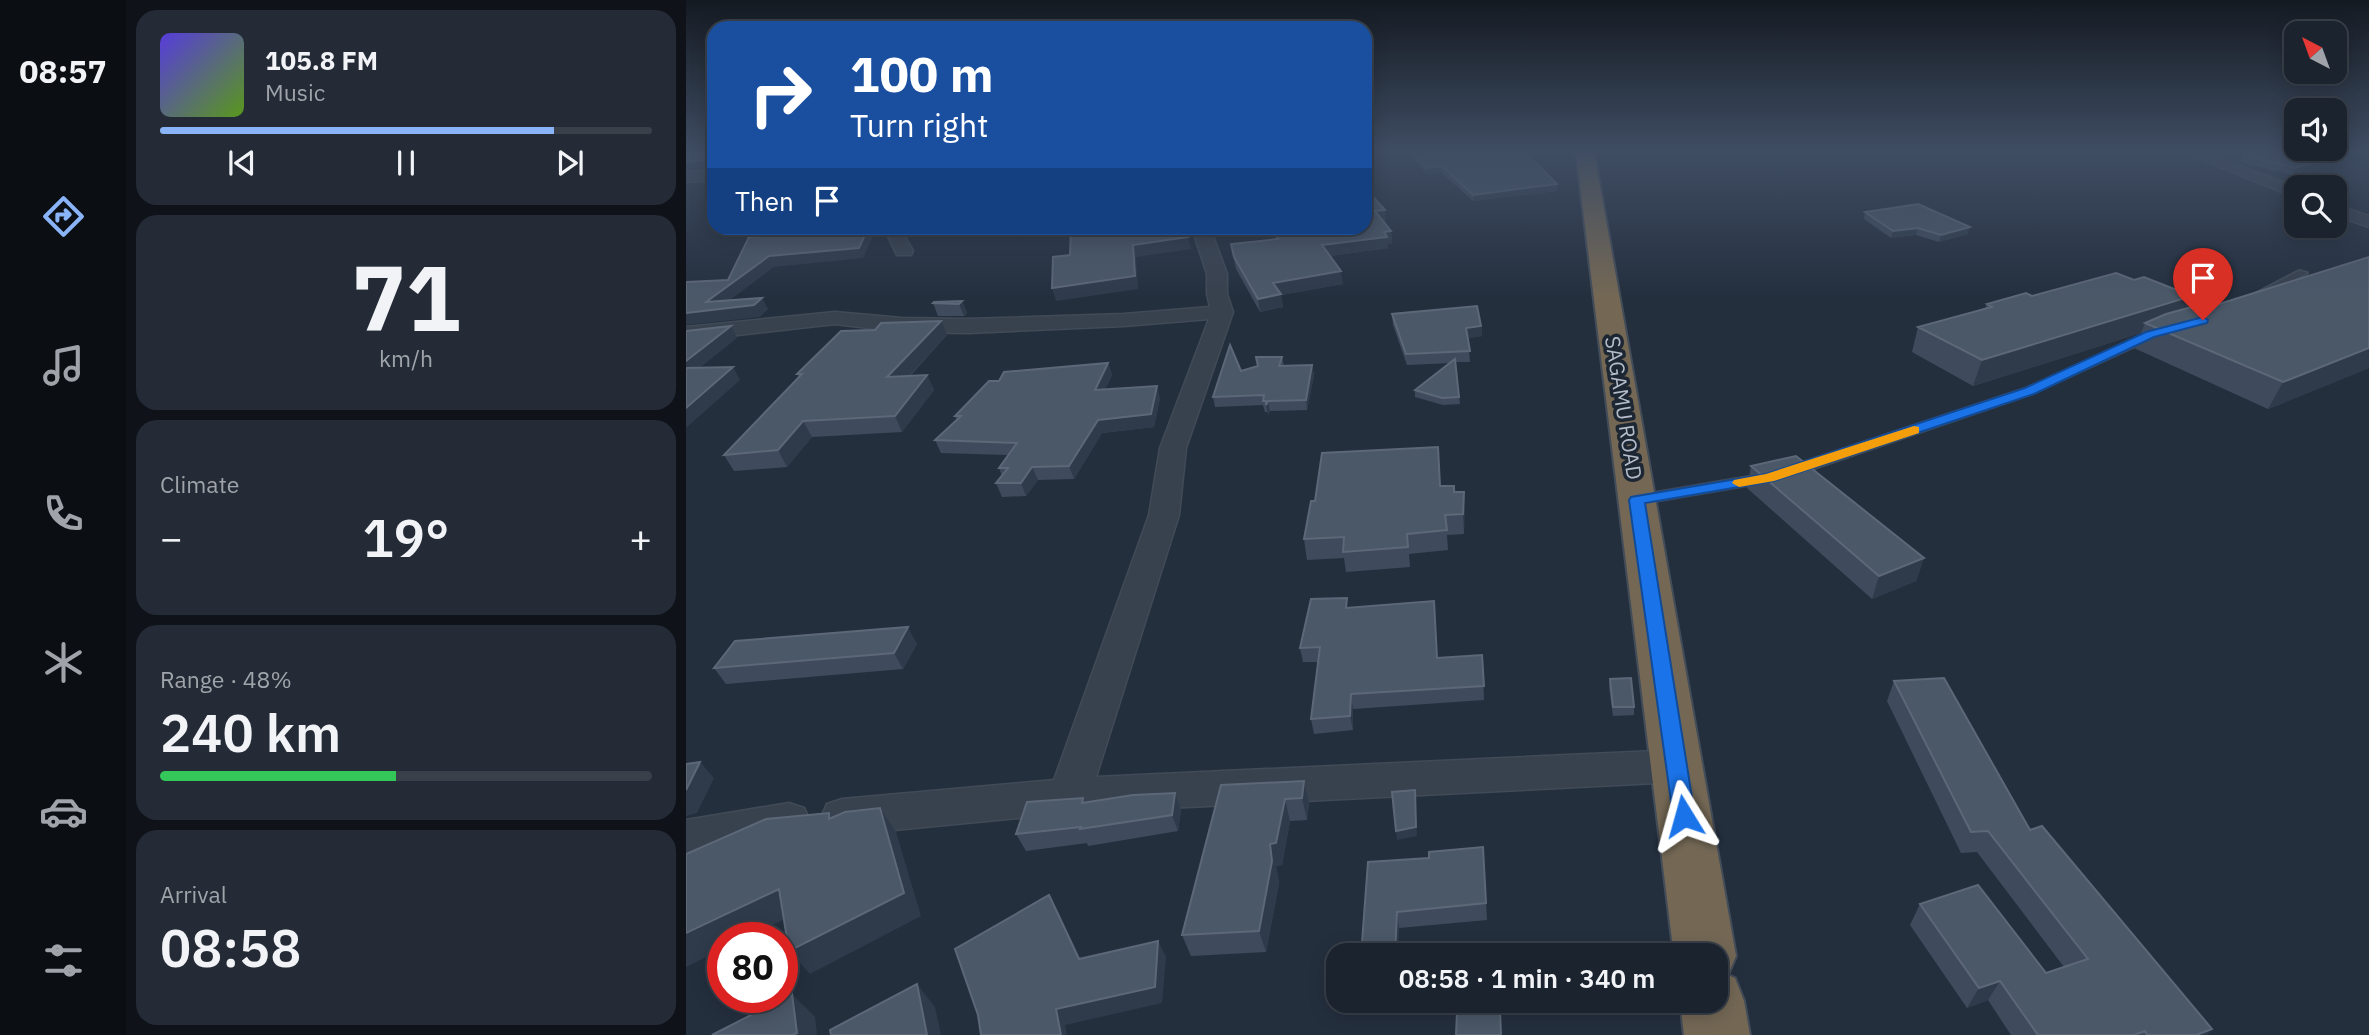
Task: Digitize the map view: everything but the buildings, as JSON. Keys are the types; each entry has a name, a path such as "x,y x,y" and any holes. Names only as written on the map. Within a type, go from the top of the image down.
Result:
{"highway":[{"name":"SAGAMU ROAD","path":"1592,200 1703,943"},
{"path":"1714,1013 1717,1035"}],"street":[{"path":"2347,214 2369,222"},
{"path":"896,235 904,251"},
{"path":"1069,796 1164,515 1173,448 1222,312 1217,294 1217,274 1203,235"},
{"path":"686,334 835,318 902,325 968,326 1222,312"},
{"path":"686,839 761,824 1069,796 1676,766"}],"lane":[{"path":"2244,301 2302,273"},
{"path":"1637,500 1781,474 2029,391 2150,334 2163,331"}],"slow traffic":[{"path":"1739,483 1769,478 1914,430"}],"route":[{"path":"1684,816 1637,500 1769,478 2029,391 2150,334 2203,320"}]}
